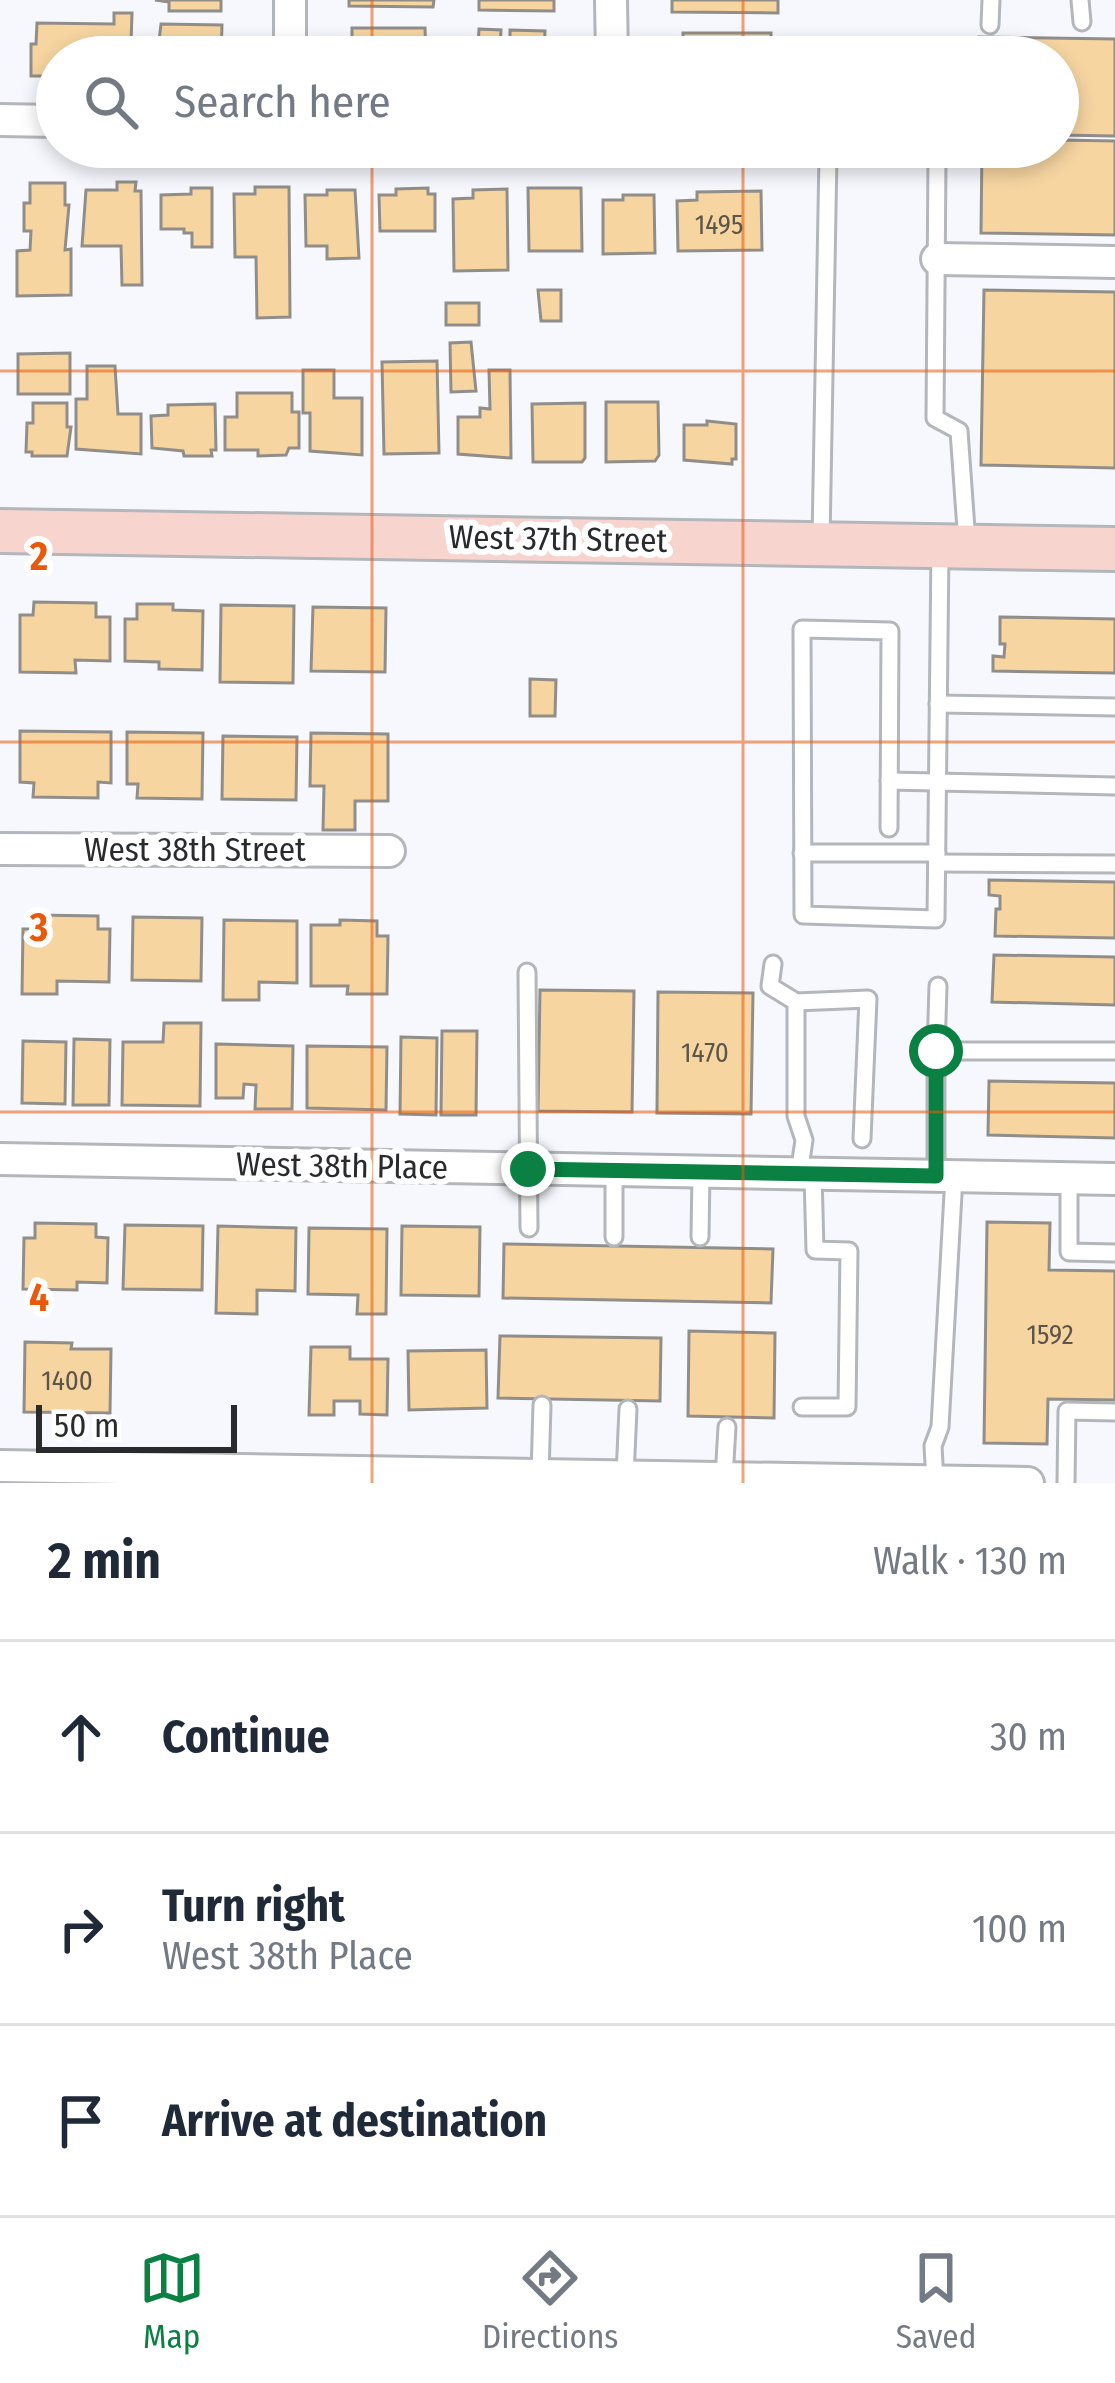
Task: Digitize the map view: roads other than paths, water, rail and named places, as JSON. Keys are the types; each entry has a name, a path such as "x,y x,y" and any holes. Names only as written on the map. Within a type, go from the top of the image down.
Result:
{"street":[{"path":"290,0 290,36"},
{"path":"611,0 611,36"},
{"path":"0,120 36,121"},
{"path":"937,259 1115,262"},
{"name":"West 37th Street","path":"0,531 1115,549"},
{"name":"West 38th Street","path":"0,849 389,851"},
{"name":"West 38th Place","path":"0,1160 1115,1179"},
{"path":"0,1466 1028,1483"}],"lane":[{"path":"990,25 991,0"},
{"path":"1080,0 1082,22"},
{"path":"821,543 828,168"},
{"path":"889,829 890,631 802,629 802,915 936,919 938,704 959,431 934,418 937,168"},
{"path":"938,704 1115,707"},
{"path":"890,781 1115,786"},
{"path":"802,853 1115,864"},
{"path":"773,964 770,986 796,1002 868,999 862,1139"},
{"path":"527,972 529,1228"},
{"path":"934,1481 933,1446 940,1427 945,1176 936,1051 938,986"},
{"path":"796,1002 796,1117 804,1140 815,1250 849,1251 847,1407 802,1407"},
{"path":"936,1051 1115,1051"},
{"path":"614,1171 614,1237"},
{"path":"700,1237 701,1172"},
{"path":"1069,1178 1069,1252 1115,1253"},
{"path":"532,1478 542,1405"},
{"path":"620,1478 628,1409"},
{"path":"1066,1483 1067,1411 1115,1412"},
{"path":"709,1479 727,1427"}]}
